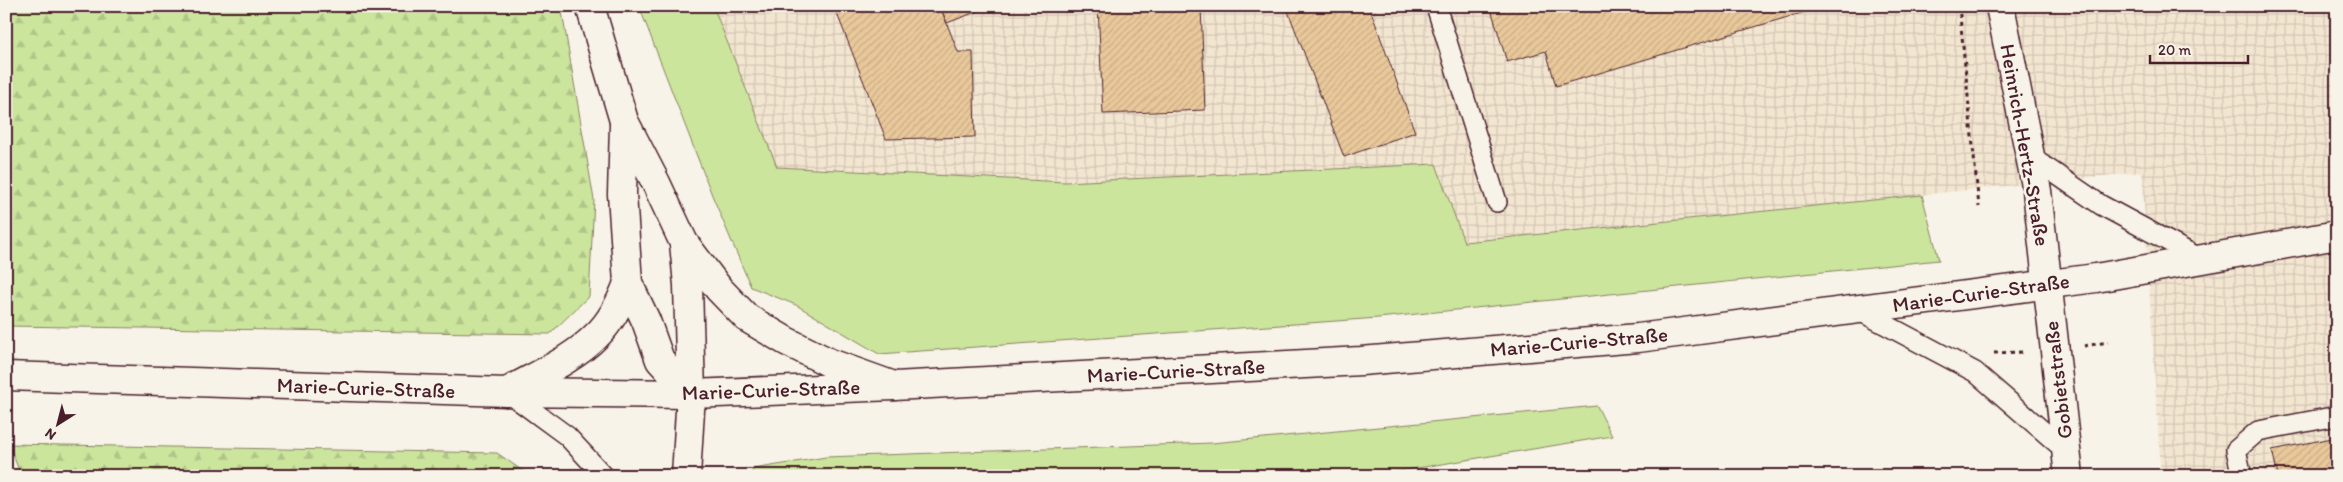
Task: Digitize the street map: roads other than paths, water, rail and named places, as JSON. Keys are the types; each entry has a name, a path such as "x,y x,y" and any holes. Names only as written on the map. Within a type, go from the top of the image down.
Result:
{"main road":[{"path":"590,6 624,120 684,243 719,289 747,318 786,341 830,363 894,386"},
{"name":"Heinrich-Hertz-Straße","path":"2000,6 2030,157 2039,211 2047,284"},
{"path":"624,120 622,194 628,283 646,321 660,360 692,394"},
{"name":"Marie-Curie-Straße","path":"6,376 507,392 692,394 894,386 1371,360 1638,338 1858,310 2096,278 2337,235"},
{"path":"684,243 688,285 692,394 686,476"},
{"path":"507,392 573,353 597,336 620,304 628,283"},
{"name":"Gobietstraße","path":"2047,284 2068,463"}],"lane":[{"path":"1436,6 1497,202"},
{"path":"2030,157 2101,205 2201,259"},
{"path":"1858,310 1975,372 2068,463"},
{"path":"507,392 567,436 604,476"},
{"path":"2242,476 2236,450 2258,431 2337,416"}]}
